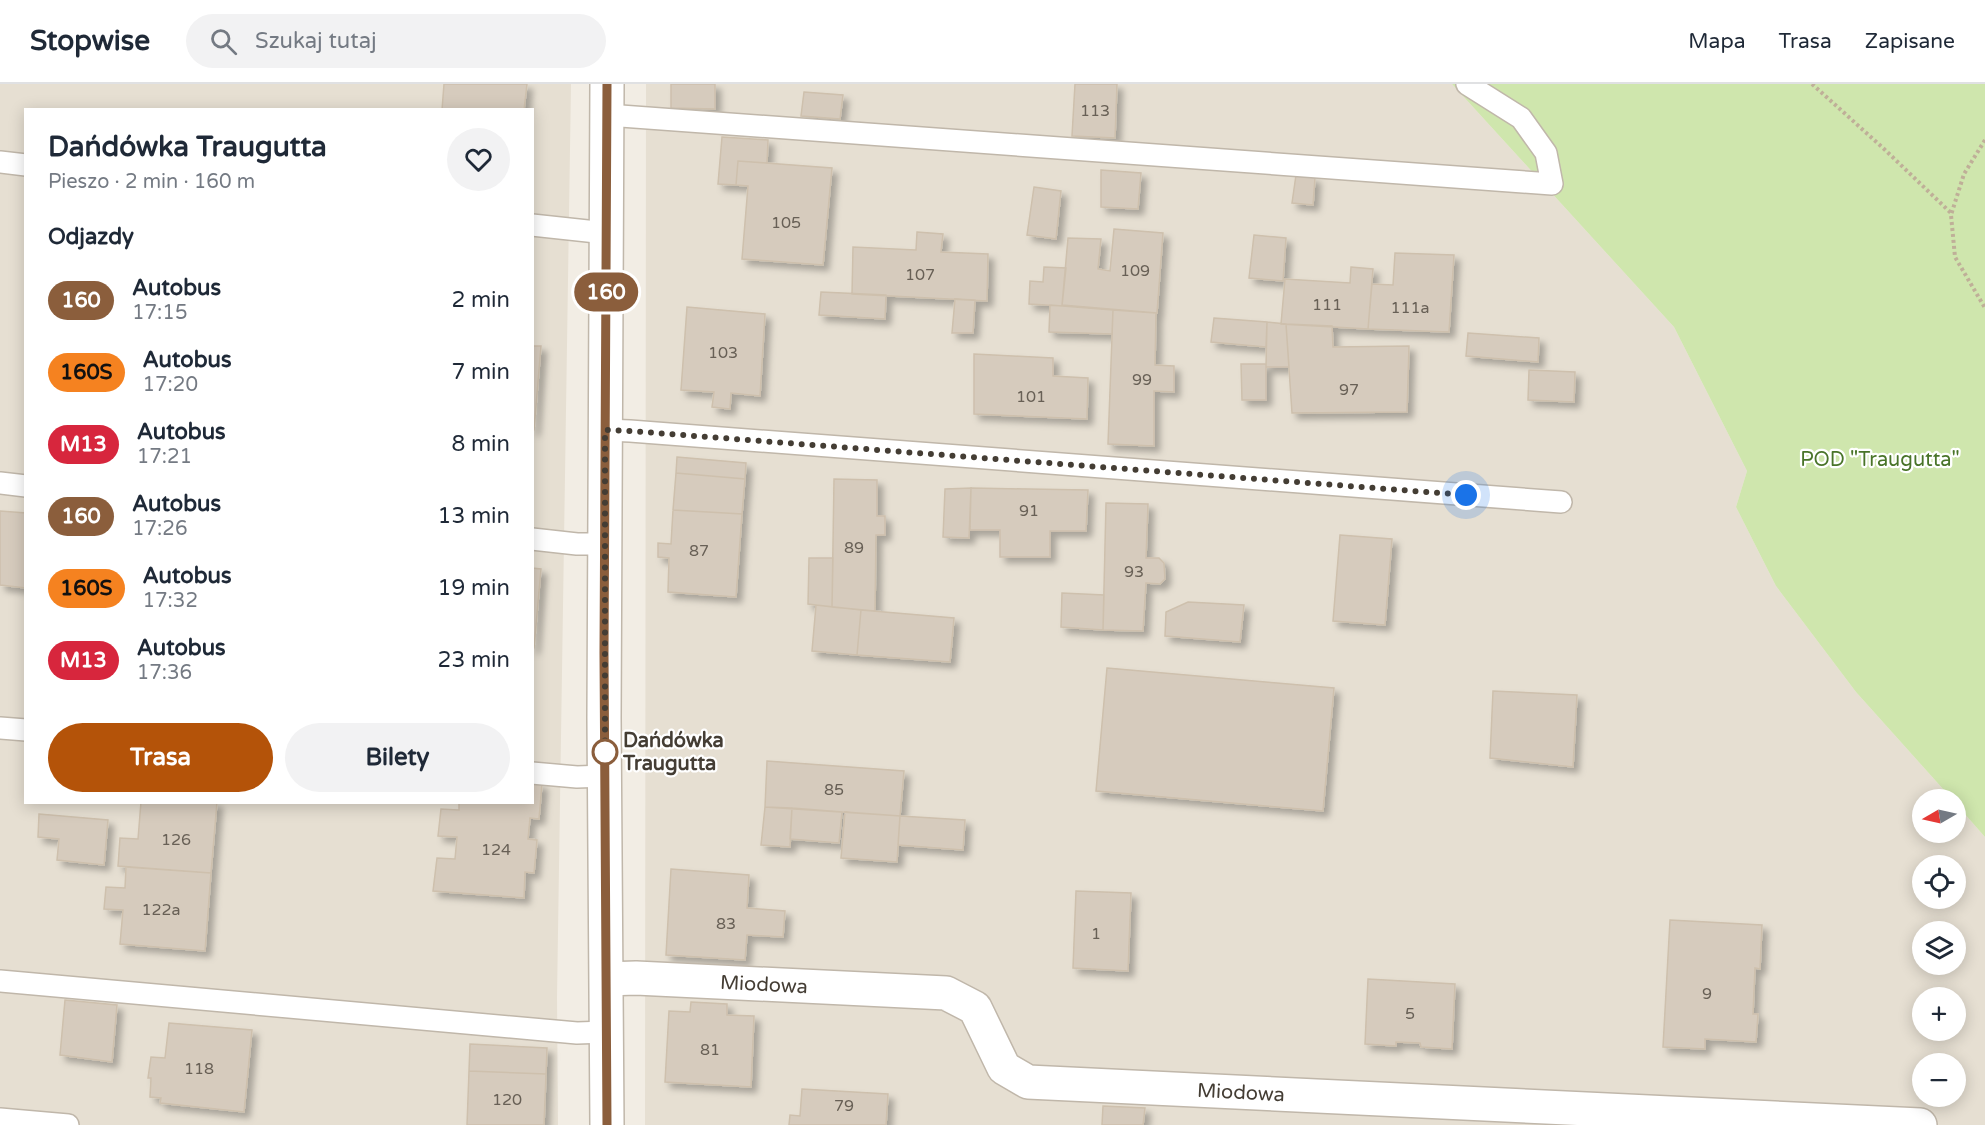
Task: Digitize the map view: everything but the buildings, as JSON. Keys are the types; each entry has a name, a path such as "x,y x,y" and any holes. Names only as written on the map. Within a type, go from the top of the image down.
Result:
{"street":[{"path":"607,100 604,544 607,1125"},
{"name":"Miodowa","path":"606,979 636,978 946,993 975,1008 1004,1068 1028,1082 1920,1125"}],"lane":[{"path":"607,100 1552,184 1546,153 1521,118 1467,84"},
{"path":"0,162 24,165"},
{"path":"534,225 606,233"},
{"path":"605,430 1561,502"},
{"path":"0,483 24,486"},
{"path":"534,539 577,544 604,544"},
{"path":"0,728 24,730"},
{"path":"534,773 577,777 605,776"},
{"path":"0,981 577,1032 606,1032"},
{"path":"0,1119 68,1125"}],"path":[{"path":"1812,84 1951,213"},
{"path":"1985,140 1964,174 1951,213 1955,257 1985,308"}],"shaded area":[{"path":"0,84 571,84 557,998 558,1125 0,1125"},
{"path":"646,84 1452,84 1674,327 1747,471 1736,507 1776,586 1856,692 1943,789 1912,789 1912,843 1966,843 1966,815 1985,837 1985,1125 645,1125"}],"green space":[{"name":"POD \"Traugutta\"","path":"1452,84 1985,84 1985,837 1966,815 1966,789 1943,789 1856,692 1776,586 1736,507 1747,471 1674,327"}],"bus line":[{"name":"160","path":"607,84 604,499 607,1125"}],"place":[{"name":"Dańdówka Traugutta","path":"605,752"}],"route":[{"path":"605,752 605,757 604,718 605,430 1466,495"}]}
